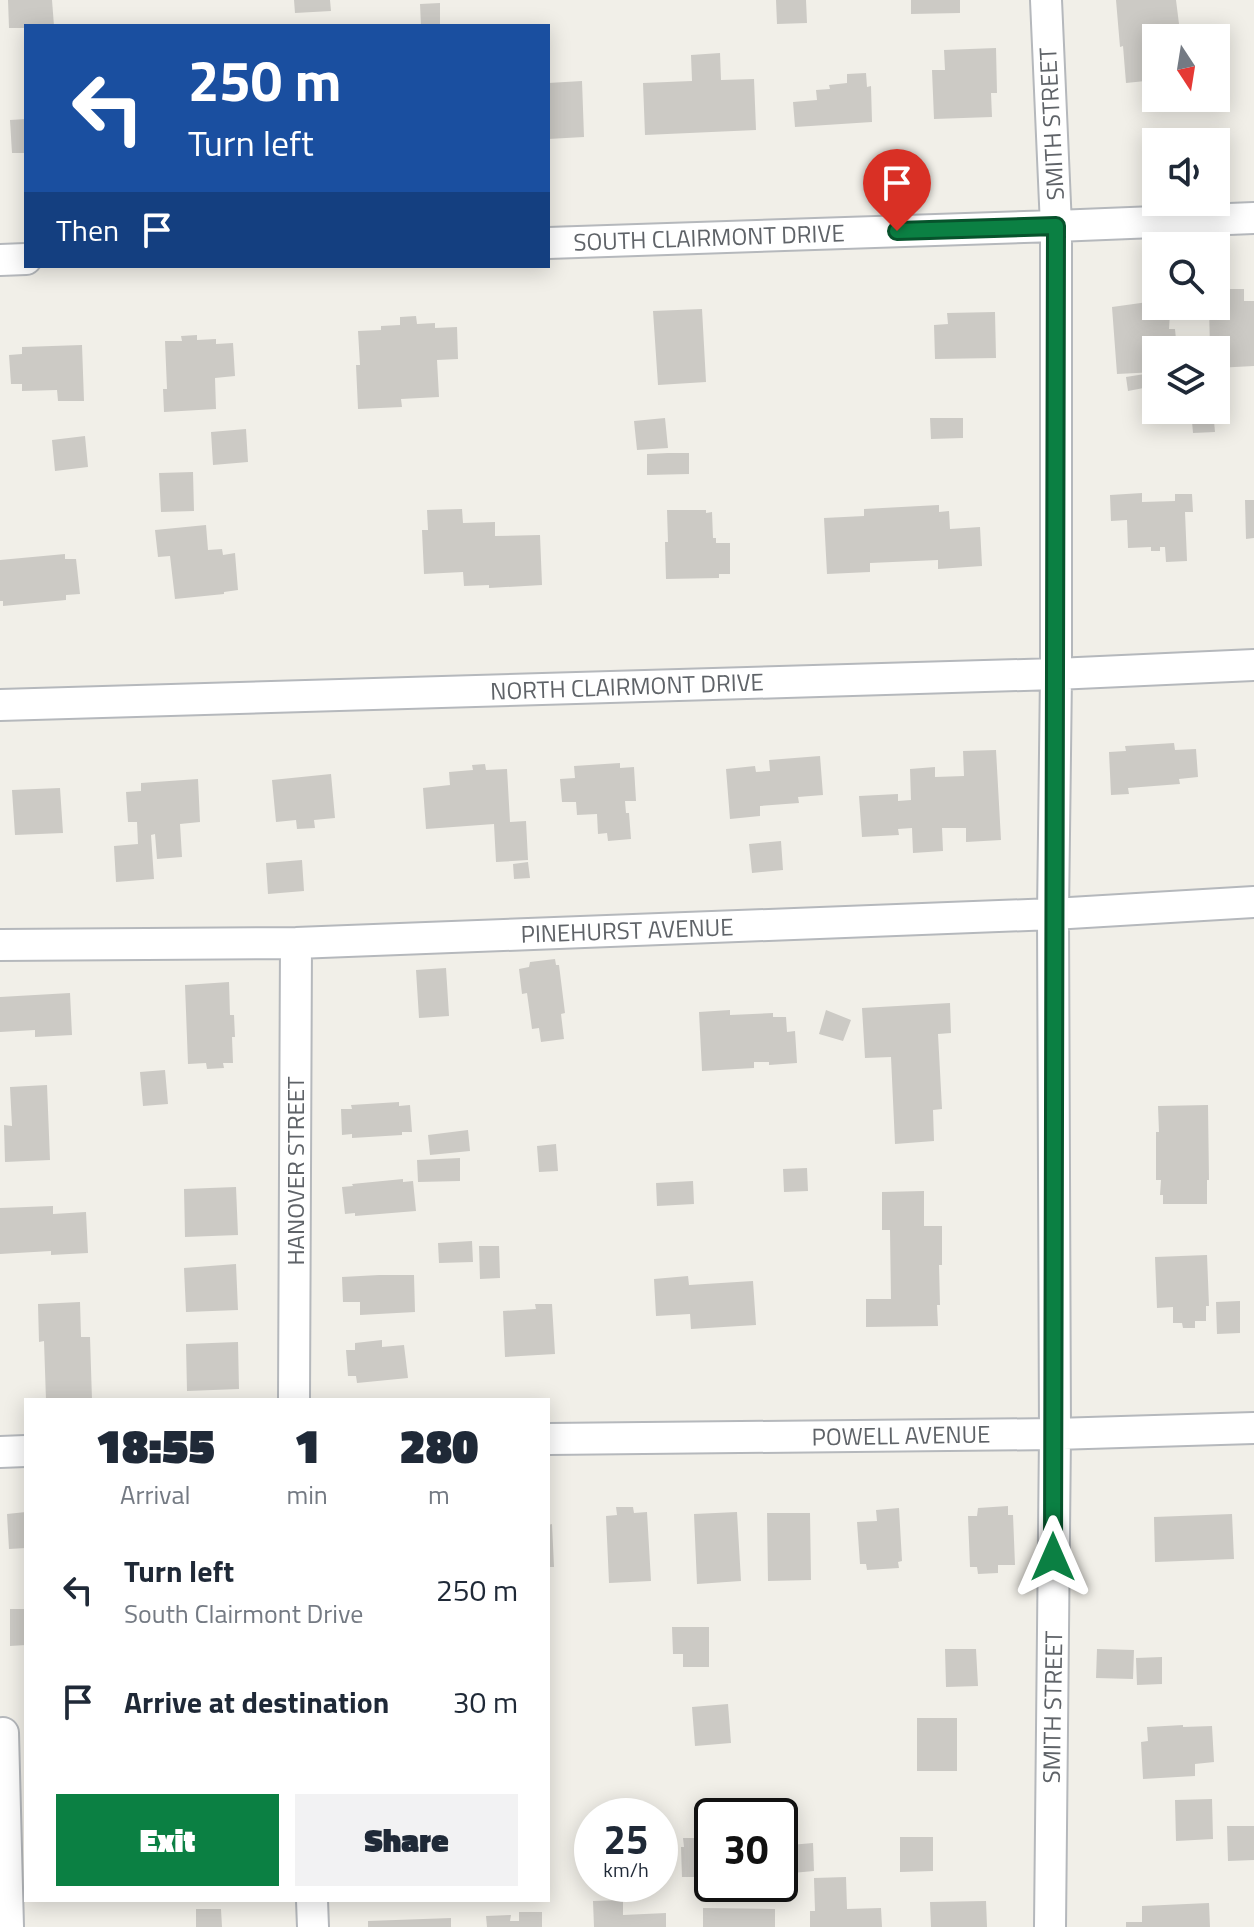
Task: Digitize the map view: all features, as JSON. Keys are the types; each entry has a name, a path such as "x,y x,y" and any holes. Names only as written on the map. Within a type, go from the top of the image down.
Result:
{"street":[{"name":"SMITH STREET","path":"1046,0 1056,226 1053,914 1055,1434 1050,1927"},
{"name":"SOUTH CLAIRMONT DRIVE","path":"550,243 1254,218"},
{"path":"0,260 24,259"},
{"name":"NORTH CLAIRMONT DRIVE","path":"0,705 1056,674 1254,665"},
{"name":"PINEHURST AVENUE","path":"0,945 296,943 1053,914 1254,902"},
{"name":"HANOVER STREET","path":"294,1398 296,943"},
{"name":"POWELL AVENUE","path":"550,1439 1055,1434 1254,1428"},
{"path":"0,1452 24,1451"},
{"path":"8,1927 10,1733"},
{"path":"312,1902 313,1927"}],"building":[{"path":"8,0 52,0 54,24 24,24 24,28 9,28"},
{"path":"294,0 330,0 331,11 295,13"},
{"path":"776,0 806,0 807,23 777,24"},
{"path":"911,0 960,0 960,13 911,14"},
{"path":"1116,0 1176,0 1179,24 1142,24 1142,81 1126,83 1123,46 1120,47"},
{"path":"440,3 440,24 421,24 420,4"},
{"path":"996,48 997,93 991,93 992,117 934,119 932,70 945,70 944,50"},
{"path":"720,53 721,80 754,79 756,130 645,135 643,83 692,81 691,55"},
{"path":"866,73 867,87 871,86 872,122 795,127 793,102 817,100 816,90 847,83 847,74"},
{"path":"582,81 584,137 550,139 550,83"},
{"path":"24,119 24,153 12,153 10,120"},
{"path":"1230,289 1244,289 1244,301 1254,301 1254,366 1230,367 1230,336 1210,336 1209,320 1230,320"},
{"path":"1142,303 1142,320 1170,320 1169,329 1175,329 1176,336 1142,336 1142,373 1117,374 1112,307"},
{"path":"702,309 706,382 658,385 653,311"},
{"path":"995,312 996,358 935,359 934,325 948,324 947,313"},
{"path":"416,316 417,324 435,323 435,328 457,327 458,359 437,360 439,397 401,399 402,407 358,409 358,331 381,330 381,326 400,325 400,317"},
{"path":"197,335 197,340 216,339 216,344 233,343 235,376 215,378 216,409 164,412 163,389 167,389 165,341 182,341 181,336"},
{"path":"82,345 84,401 58,401 57,390 22,391 22,384 11,384 9,355 22,354 22,347"},
{"path":"1142,374 1142,388 1128,391 1126,377"},
{"path":"665,418 668,448 637,450 634,421"},
{"path":"930,418 963,418 963,438 931,439"},
{"path":"1192,424 1214,424 1215,432 1193,433"},
{"path":"246,429 248,462 213,465 211,432"},
{"path":"85,436 88,467 55,471 52,440"},
{"path":"689,453 689,474 647,475 647,454"},
{"path":"193,472 194,511 161,512 159,473"},
{"path":"1142,493 1142,502 1175,501 1175,494 1192,494 1193,512 1185,512 1187,561 1166,562 1165,547 1160,547 1160,551 1151,551 1151,547 1128,548 1127,520 1111,521 1110,495"},
{"path":"1245,500 1254,500 1254,538 1246,539"},
{"path":"939,505 939,512 949,511 950,529 980,527 982,566 938,569 938,560 870,563 870,572 827,574 824,518 864,516 864,509"},
{"path":"462,509 463,523 495,522 495,536 540,535 542,585 464,586 463,572 424,574 422,530 428,530 427,510"},
{"path":"667,510 712,512 713,538 716,538 716,543 730,543 730,574 719,574 719,578 666,579"},
{"path":"206,525 208,550 222,549 223,555 235,553 238,590 175,599 170,556 158,557 155,530"},
{"path":"65,554 65,559 76,559 80,594 66,595 66,600 3,606 3,601 0,601 0,560"},
{"path":"1174,743 1175,750 1196,749 1198,777 1179,779 1180,784 1128,788 1129,794 1111,795 1109,752 1126,751 1125,746"},
{"path":"996,750 1001,840 966,842 966,828 942,828 943,851 913,853 912,828 898,829 899,835 862,837 859,796 898,794 898,801 911,800 910,769 935,767 935,777 964,776 963,751"},
{"path":"820,756 823,795 798,797 799,803 760,806 760,816 730,819 726,769 755,766 756,772 770,771 769,760"},
{"path":"620,763 620,768 634,767 636,801 625,801 631,839 608,841 607,833 598,834 597,814 577,815 576,802 562,802 560,779 575,778 574,766"},
{"path":"485,764 486,770 507,769 510,822 526,821 528,860 496,862 494,824 426,829 423,788 450,785 449,772 473,770 472,765"},
{"path":"331,774 335,818 314,820 315,828 297,829 296,820 276,822 272,780"},
{"path":"198,779 200,822 180,824 182,857 157,859 155,834 151,835 154,879 116,882 114,846 138,844 137,822 128,822 126,792 141,791 141,783"},
{"path":"60,788 63,833 15,835 12,790"},
{"path":"781,841 783,870 752,873 749,844"},
{"path":"302,860 304,891 268,894 266,863"},
{"path":"528,862 530,878 514,879 513,864"},
{"path":"555,959 556,965 559,965 565,1013 561,1014 564,1039 541,1042 539,1028 532,1029 527,993 522,994 519,969 529,967 530,962"},
{"path":"446,968 449,1016 419,1018 416,970"},
{"path":"229,982 230,1015 234,1015 233,1063 223,1063 224,1068 207,1069 206,1063 188,1064 185,985"},
{"path":"70,993 72,1035 35,1037 35,1030 0,1032 0,997"},
{"path":"950,1003 951,1033 938,1034 942,1109 933,1110 934,1141 895,1144 891,1057 865,1058 862,1008"},
{"path":"730,1010 730,1015 773,1013 773,1017 786,1017 787,1032 795,1031 797,1063 769,1065 769,1062 754,1062 754,1068 702,1071 699,1012"},
{"path":"826,1010 851,1020 843,1041 819,1034"},
{"path":"165,1070 168,1104 143,1106 140,1072"},
{"path":"47,1085 50,1160 5,1162 4,1125 12,1126 10,1087"},
{"path":"399,1102 399,1106 410,1105 412,1132 352,1138 352,1134 342,1135 341,1109 352,1109 351,1105"},
{"path":"1208,1105 1207,1204 1163,1204 1161,1180 1156,1180 1158,1106"},
{"path":"468,1130 470,1151 430,1155 428,1135"},
{"path":"556,1144 558,1171 539,1172 537,1146"},
{"path":"460,1158 460,1181 418,1182 417,1160"},
{"path":"807,1168 808,1191 784,1192 783,1169"},
{"path":"403,1179 403,1182 413,1181 416,1211 355,1216 355,1213 345,1214 342,1187"},
{"path":"693,1181 694,1204 657,1206 656,1183"},
{"path":"236,1187 238,1235 185,1237 184,1189"},
{"path":"924,1191 924,1226 942,1226 938,1326 866,1327 866,1299 891,1299 890,1230 882,1230 882,1192"},
{"path":"53,1206 53,1214 86,1212 88,1253 51,1255 51,1251 0,1254 0,1208"},
{"path":"472,1241 473,1262 439,1263 438,1243"},
{"path":"479,1246 499,1246 500,1278 480,1279"},
{"path":"1207,1255 1209,1306 1206,1306 1206,1321 1195,1321 1195,1328 1183,1328 1182,1323 1173,1323 1173,1307 1157,1308 1155,1257"},
{"path":"236,1264 238,1310 186,1312 184,1268"},
{"path":"414,1275 415,1312 360,1315 360,1302 343,1302 342,1277"},
{"path":"688,1276 689,1285 753,1281 756,1325 691,1329 690,1314 656,1316 654,1279"},
{"path":"1240,1301 1240,1333 1217,1334 1216,1302"},
{"path":"80,1302 81,1337 90,1337 92,1398 46,1398 44,1341 39,1342 38,1304"},
{"path":"535,1304 552,1304 555,1354 505,1357 503,1311 536,1309"},
{"path":"382,1340 382,1347 404,1345 408,1378 357,1383 356,1376 348,1376 346,1350 355,1350 355,1343"},
{"path":"238,1342 239,1389 187,1391 186,1344"},
{"path":"1008,1506 1008,1515 1013,1515 1015,1565 998,1565 998,1573 978,1574 977,1567 970,1567 968,1516 977,1516 978,1508"},
{"path":"616,1507 633,1507 634,1513 647,1512 651,1581 609,1583 606,1516 617,1515"},
{"path":"899,1508 902,1561 898,1562 899,1568 867,1570 866,1564 860,1564 857,1522 877,1521 876,1510"},
{"path":"24,1512 24,1548 9,1549 7,1514"},
{"path":"737,1512 741,1581 697,1584 694,1514"},
{"path":"767,1513 810,1513 811,1580 768,1581"},
{"path":"1232,1514 1234,1559 1155,1562 1154,1517"},
{"path":"552,1524 554,1567 550,1567"},
{"path":"10,1609 24,1609 24,1645 10,1646"},
{"path":"672,1627 709,1627 709,1667 683,1667 683,1654 673,1654"},
{"path":"945,1649 976,1649 978,1686 946,1687"},
{"path":"1097,1649 1134,1650 1133,1679 1096,1678"},
{"path":"1162,1657 1162,1684 1137,1685 1136,1658"},
{"path":"728,1704 731,1743 695,1746 692,1707"},
{"path":"917,1718 957,1718 957,1771 917,1771"},
{"path":"1212,1726 1214,1762 1195,1764 1195,1776 1143,1779 1141,1742 1148,1741 1147,1727"},
{"path":"1212,1799 1213,1839 1176,1841 1175,1800"},
{"path":"1227,1826 1254,1826 1254,1860 1228,1861"},
{"path":"900,1837 933,1837 933,1871 900,1872"},
{"path":"683,1838 694,1838 694,1877 682,1877 681,1847 684,1847"},
{"path":"813,1843 814,1871 798,1872 798,1844"},
{"path":"846,1877 847,1909 881,1908 882,1927 810,1927 810,1911 815,1911 814,1878"},
{"path":"986,1901 987,1927 931,1927 930,1902"},
{"path":"593,1902 623,1902 623,1915 666,1913 666,1927 594,1927"},
{"path":"1209,1903 1210,1927 1126,1927 1126,1922 1142,1922 1142,1906"},
{"path":"703,1908 775,1909 775,1927 703,1927"},
{"path":"196,1909 221,1909 222,1927 196,1927"},
{"path":"519,1912 542,1912 542,1927 487,1927 486,1916 511,1915 510,1921 519,1921"},
{"path":"451,1918 451,1927 368,1927 368,1921"}],"route":[{"path":"897,231 1056,226 1053,1557"}]}
